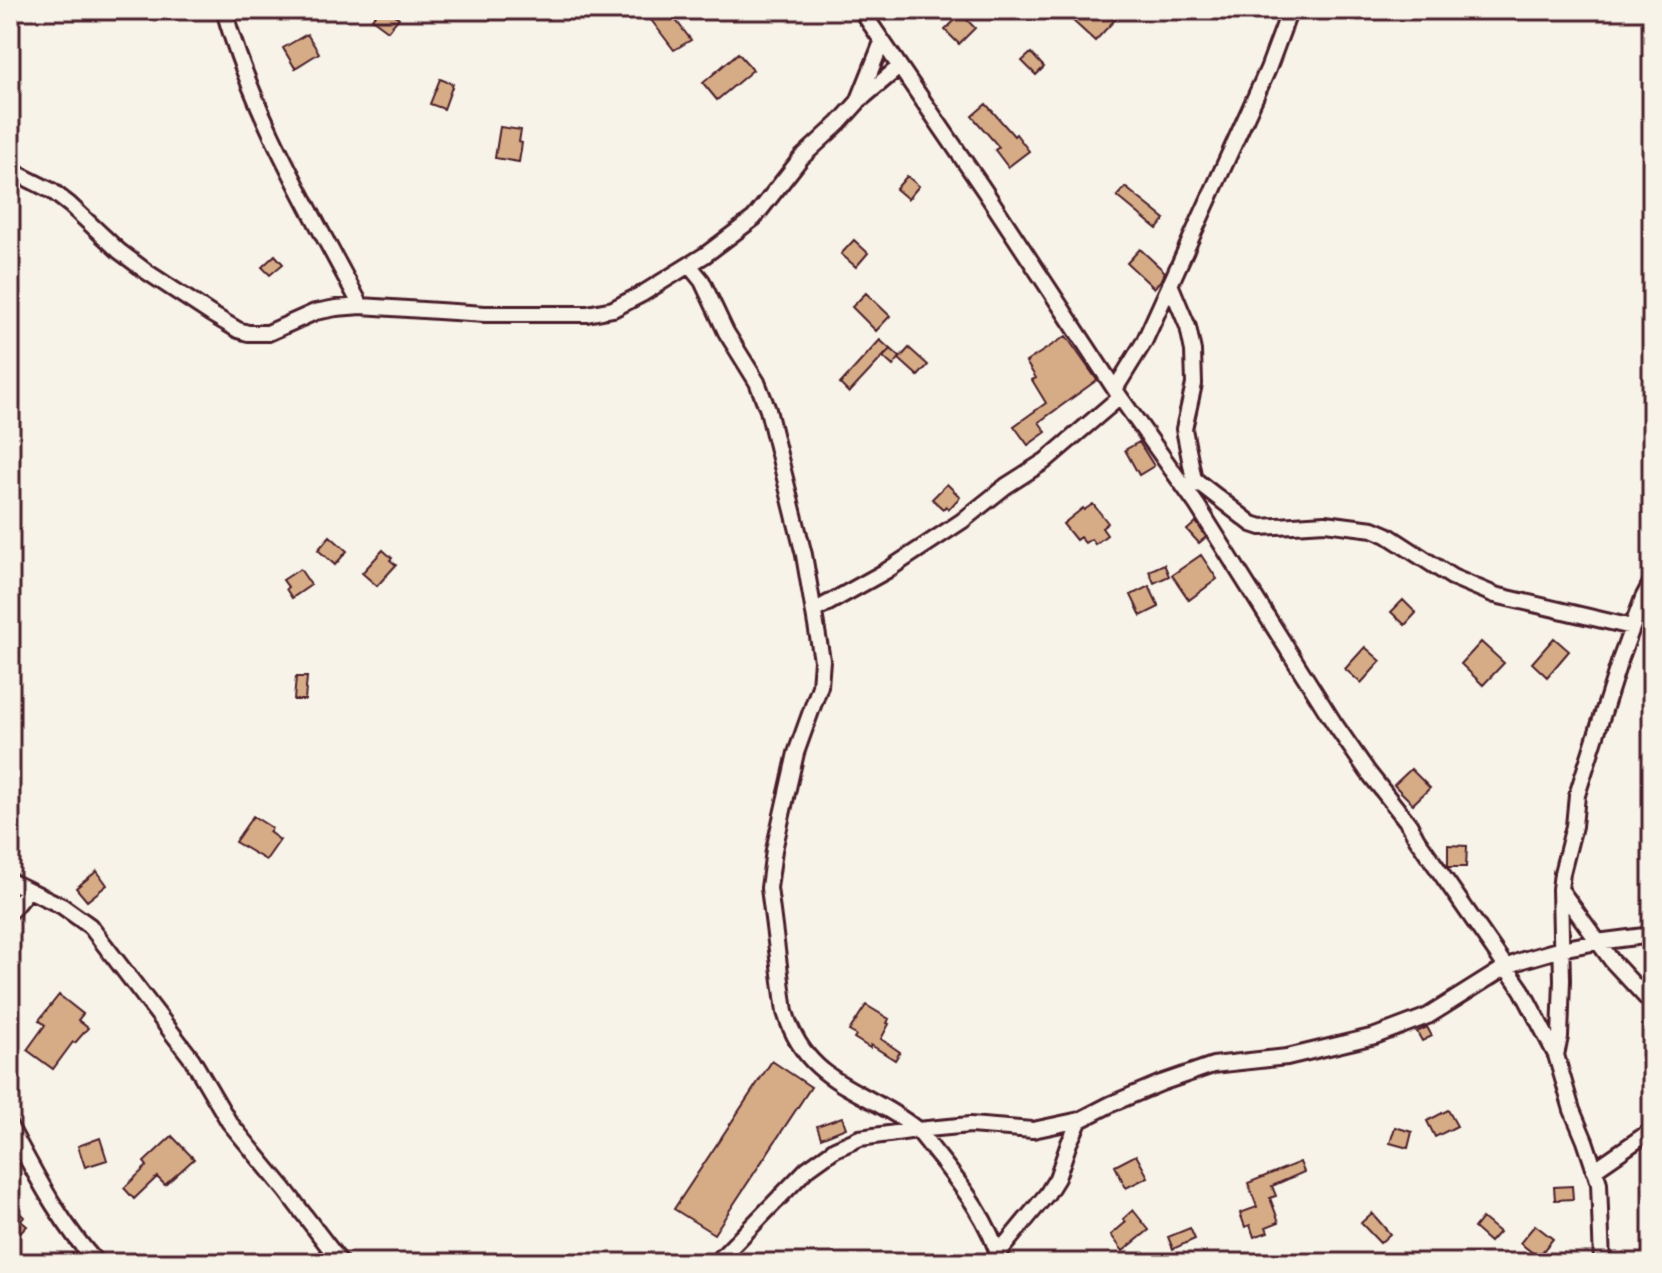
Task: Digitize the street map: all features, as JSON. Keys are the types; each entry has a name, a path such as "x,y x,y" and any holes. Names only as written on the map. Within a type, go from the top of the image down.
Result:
{"street":[{"path":"224,10 246,75 273,137 361,306"},
{"path":"861,10 1118,393 1197,505 1334,723 1409,824 1533,1008 1556,1055 1594,1170 1600,1195 1602,1263"},
{"path":"814,611 937,539 1006,486 1045,461 1118,393 1268,69 1290,10"},
{"path":"858,102 882,42"},
{"path":"10,170 52,191 119,251 238,330 268,333 315,312 361,306 485,314 587,314 613,309 689,265 754,218 801,158 899,67"},
{"path":"689,265 702,281 726,332 751,371 768,410 804,555 822,660 820,686 796,753 774,850 769,888 785,1012 803,1052 824,1073 917,1130 971,1197 983,1217 997,1260"},
{"path":"1170,284 1188,327 1193,351 1194,384 1184,429 1197,505"},
{"path":"1194,479 1252,524 1261,527 1325,523 1373,529 1452,577 1495,595 1632,627"},
{"path":"1556,1055 1561,1025 1560,889 1574,826 1577,795 1609,691 1652,581"},
{"path":"10,881 62,906 100,937 192,1059 229,1122 341,1263"},
{"path":"1560,889 1597,942 1652,1004"},
{"path":"10,912 28,890"},
{"path":"716,1263 807,1169 835,1149 860,1138 970,1125 1033,1130 1080,1120 1161,1083 1213,1065 1287,1057 1375,1036 1428,1016 1506,967 1523,960 1597,942 1652,935"},
{"path":"997,1260 1057,1178 1080,1120"},
{"path":"10,1127 49,1199 77,1242 97,1263"},
{"path":"1594,1170 1652,1130"}],"building":[{"path":"379,10 388,10 399,18 388,31 372,19"},
{"path":"655,10 668,10 691,40 674,50 648,16"},
{"path":"1082,10 1124,10 1095,41 1072,20"},
{"path":"961,14 975,28 959,44 945,30"},
{"path":"307,34 319,53 295,68 283,48"},
{"path":"738,53 753,70 717,100 703,83"},
{"path":"1031,53 1044,67 1036,75 1022,61"},
{"path":"440,79 453,84 444,109 430,104"},
{"path":"986,104 1029,151 1008,167 995,150 999,147 972,116"},
{"path":"500,127 521,130 519,162 495,158"},
{"path":"907,176 919,186 908,199 896,189"},
{"path":"1125,187 1165,219 1157,229 1117,196"},
{"path":"854,240 868,253 856,267 841,254"},
{"path":"1140,249 1165,272 1154,288 1127,263"},
{"path":"275,255 283,264 270,275 262,267"},
{"path":"866,293 890,316 876,331 852,307"},
{"path":"1066,336 1097,380 1039,422 1046,432 1028,445 1014,426 1046,403 1032,380 1036,378 1026,362"},
{"path":"880,340 890,349 849,393 840,384"},
{"path":"909,348 928,365 918,376 899,359"},
{"path":"891,349 900,357 893,366 883,357"},
{"path":"1139,442 1154,466 1139,475 1125,450"},
{"path":"947,484 960,497 949,509 946,506 943,509 932,499"},
{"path":"1093,504 1108,523 1102,528 1107,535 1095,544 1091,539 1085,543 1080,537 1076,540 1063,524"},
{"path":"1196,522 1206,537 1199,543 1187,530"},
{"path":"330,536 347,551 335,565 318,550"},
{"path":"383,550 396,565 377,586 362,573"},
{"path":"1201,555 1217,579 1189,600 1172,575"},
{"path":"1164,564 1169,576 1154,583 1149,571"},
{"path":"300,569 311,585 292,598 283,580"},
{"path":"1149,586 1159,607 1141,616 1131,595"},
{"path":"1403,600 1416,613 1405,625 1391,612"},
{"path":"1554,638 1569,651 1547,677 1532,663"},
{"path":"1481,642 1504,663 1483,685 1461,664"},
{"path":"1365,647 1381,661 1361,683 1345,669"},
{"path":"296,677 307,677 305,700 294,700"},
{"path":"1411,769 1430,788 1413,804 1394,785"},
{"path":"253,816 272,828 269,832 280,840 266,860 235,842"},
{"path":"1448,845 1467,846 1466,867 1448,867"},
{"path":"97,871 107,885 87,901 76,888"},
{"path":"59,995 83,1014 78,1020 88,1028 53,1069 27,1050 45,1025 39,1020"},
{"path":"866,1005 889,1019 881,1039 900,1052 895,1060 854,1038 856,1035 849,1031"},
{"path":"1427,1027 1432,1036 1422,1041 1417,1032"},
{"path":"772,1061 811,1087 714,1234 674,1209"},
{"path":"1448,1110 1457,1126 1435,1137 1427,1121"},
{"path":"842,1117 846,1128 821,1138 817,1126"},
{"path":"1395,1127 1412,1132 1408,1148 1390,1143"},
{"path":"172,1136 194,1159 165,1185 157,1177 134,1199 124,1188 147,1166 144,1162"},
{"path":"100,1138 107,1160 85,1167 78,1146"},
{"path":"1136,1155 1148,1177 1126,1188 1115,1166"},
{"path":"1300,1162 1304,1172 1272,1186 1276,1196 1270,1198 1279,1222 1266,1227 1268,1232 1254,1237 1250,1225 1245,1227 1240,1213 1257,1207 1248,1183"},
{"path":"1572,1186 1573,1199 1555,1200 1554,1187"},
{"path":"10,1203 24,1217 21,1221 27,1226 10,1244"},
{"path":"1133,1210 1149,1230 1123,1251 1111,1235 1126,1222 1123,1219"},
{"path":"1372,1213 1390,1234 1380,1243 1361,1223"},
{"path":"1482,1218 1499,1232 1490,1242 1474,1228"},
{"path":"1535,1225 1553,1239 1538,1257 1520,1243"},
{"path":"1190,1228 1195,1239 1173,1249 1168,1237"}]}
